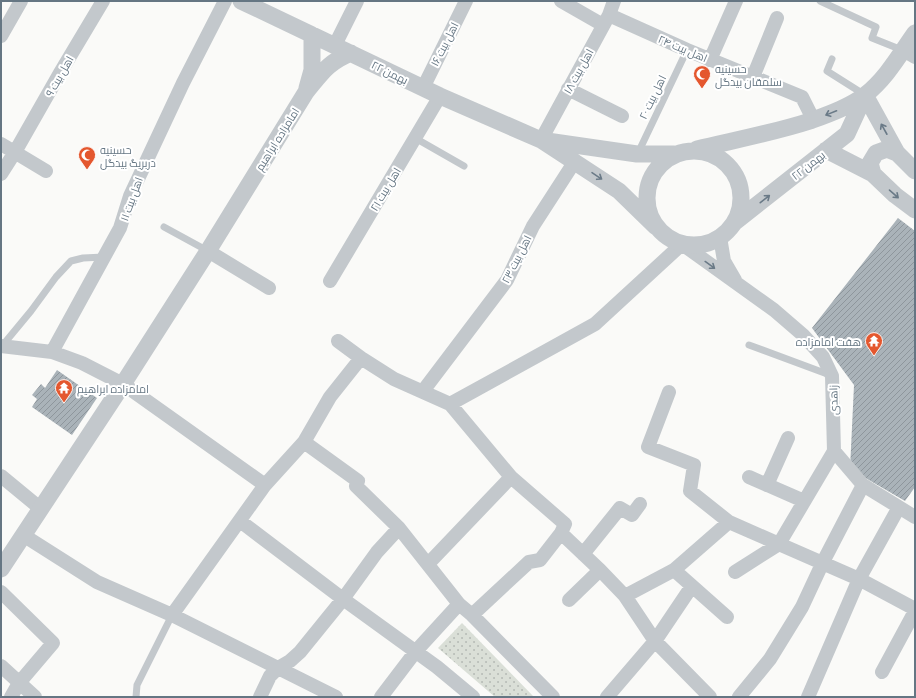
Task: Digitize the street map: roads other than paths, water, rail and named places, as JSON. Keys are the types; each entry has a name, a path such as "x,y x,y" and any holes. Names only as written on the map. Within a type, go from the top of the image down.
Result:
{"street":[{"path":"1,36 21,1"},
{"name":"اهل بیت ۹","path":"1,174 16,152 60,73 103,1"},
{"name":"اهل بیت ۱۱","path":"52,352 97,273 120,228 130,196 154,144 225,1"},
{"name":"۲۲ بهمن","path":"241,1 440,96 541,140 619,191 656,227"},
{"path":"335,45 357,1"},
{"name":"اهل بیت ۱۶","path":"423,88 466,1"},
{"name":"اهل بیت ۲۴","path":"561,1 802,97 813,120"},
{"name":"اهل بیت ۱۸","path":"541,140 606,20 614,1"},
{"path":"710,60 736,1"},
{"path":"753,77 777,18"},
{"name":"۲۲ بهمن","path":"695,150 784,129 813,120 849,105 865,95 909,54 915,33"},
{"name":"امامزاده ابراهیم","path":"306,92 312,70 312,35"},
{"name":"امامزاده ابراهیم","path":"1,569 123,384 208,251 306,92 337,58 351,53"},
{"path":"568,89 622,116"},
{"path":"865,95 897,153 915,171"},
{"name":"۲۲ بهمن","path":"734,223 847,134 865,95"},
{"name":"اهل بیت ۲۱","path":"330,281 440,96"},
{"name":"۲۲ بهمن","path":"541,140 637,154 674,154"},
{"path":"1,144 46,172"},
{"path":"872,174 870,163 876,153 887,149 897,153"},
{"path":"684,150 695,150 714,154 730,166 740,184 741,204 734,223 720,237 702,245 682,244 667,238 656,227 647,207 648,186 657,167 674,154 684,150"},
{"path":"826,150 872,174 915,210"},
{"name":"اهل بیت ۲۳","path":"423,391 507,280 533,226 575,161"},
{"name":"زاهدی","path":"720,237 724,261 739,286"},
{"path":"450,404 595,324 682,244"},
{"name":"زاهدی","path":"682,244 774,310 803,335 823,357 832,376 834,451"},
{"path":"208,251 269,288"},
{"path":"338,341 394,379 450,404 511,476 566,524 561,533 540,560 529,562 472,615"},
{"path":"1,346 52,352 82,363 123,384 265,485"},
{"path":"172,615 265,485 304,442 330,397 361,358"},
{"path":"669,392 648,447 694,465 690,491 729,522 859,579 915,610 882,672"},
{"path":"767,485 788,438"},
{"path":"304,442 358,481 356,486 399,528 459,604 472,615 553,697"},
{"path":"735,572 779,544 834,451 863,485 915,517"},
{"path":"1,476 41,508"},
{"path":"428,564 511,476"},
{"path":"749,477 804,501"},
{"path":"739,697 770,659 802,607 823,562 863,485"},
{"path":"583,554 620,508 632,515 640,504"},
{"path":"808,697 859,579 899,508"},
{"path":"240,521 343,599 437,666 474,697"},
{"path":"624,596 674,570 729,522"},
{"path":"260,697 270,676 278,668 290,661 300,652 343,599 377,552 399,528"},
{"path":"561,533 600,570 624,596 655,641 710,697"},
{"path":"23,535 97,582 172,615 330,696"},
{"path":"569,600 600,570"},
{"path":"674,570 727,617"},
{"path":"607,697 655,641 692,586"},
{"path":"1,592 53,643 19,683 11,697"},
{"path":"381,697 416,651 459,604"},
{"path":"1,666 35,697"}],"lane":[{"path":"820,1 876,27 872,38 909,54"},
{"name":"اهل بیت ۲۰","path":"637,154 687,50"},
{"path":"832,59 827,71 865,95"},
{"path":"415,138 464,166"},
{"path":"164,227 208,251"},
{"path":"1,346 31,311 56,277 71,261 83,258 104,257"},
{"path":"750,346 832,376"},
{"path":"136,697 137,685 172,615"}],"place":[{"name":"حسینیه سلمقان بیدگل","path":"702,89"},
{"name":"حسینیه دربریگ بیدگل","path":"87,170"},
{"name":"هفت امامزاده","path":"874,356"},
{"name":"امامزاده ابراهیم","path":"64,403"}]}
